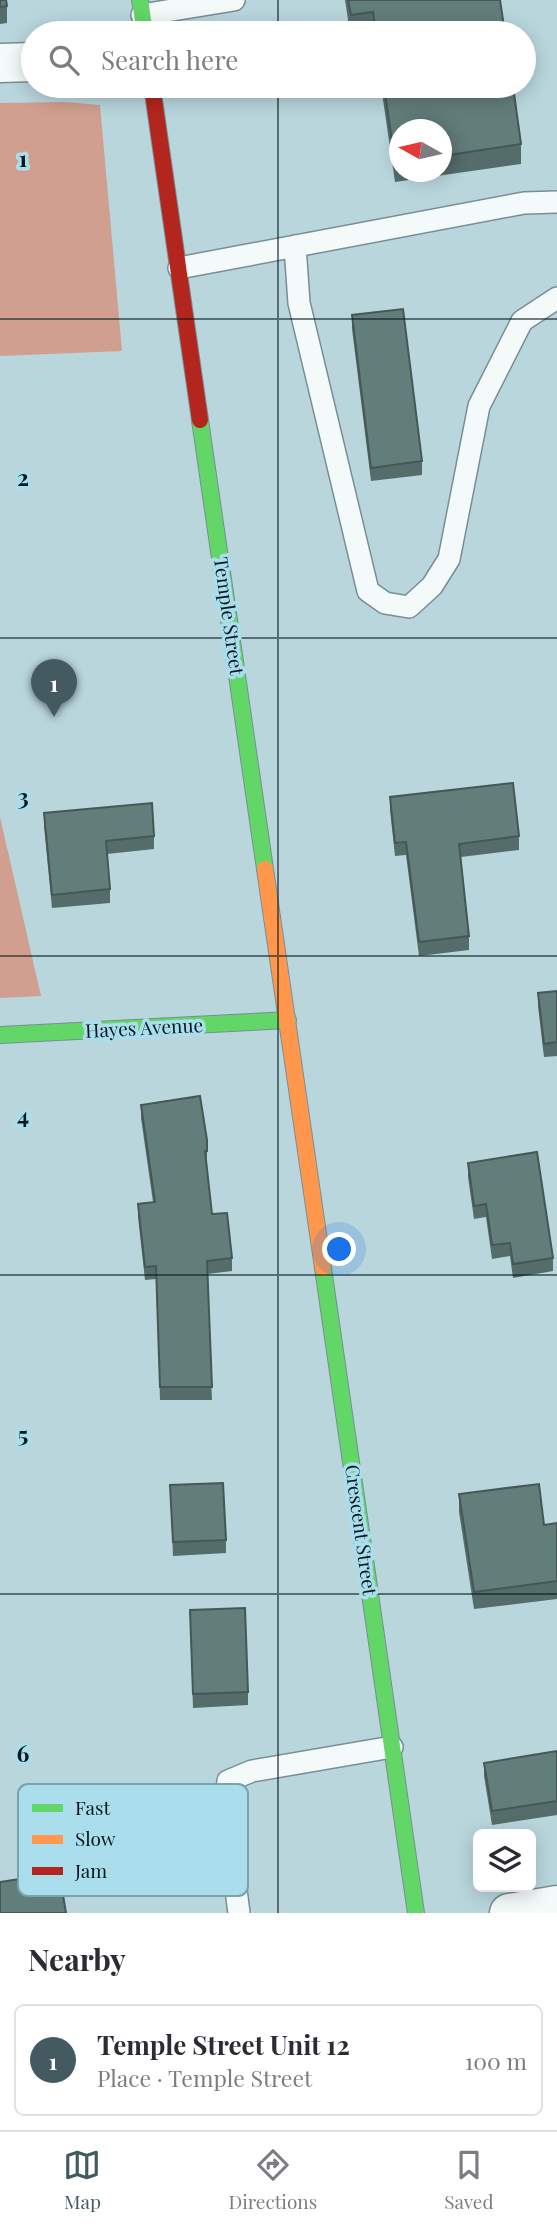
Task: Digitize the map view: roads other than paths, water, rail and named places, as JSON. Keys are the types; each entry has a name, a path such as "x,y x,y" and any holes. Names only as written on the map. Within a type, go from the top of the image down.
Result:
{"main road":[{"name":"Temple Street","path":"154,98 305,1147"},
{"name":"Hayes Avenue","path":"0,1035 288,1020"},
{"name":"Crescent Street","path":"305,1147 416,1913"}],"street":[{"path":"0,63 21,62"},
{"path":"509,1913 557,1905"}],"lane":[{"path":"142,16 234,0"},
{"path":"179,268 524,203 557,202"},
{"path":"295,246 299,303 368,591 386,603 409,607 432,586 449,559 479,405 522,321 557,298"},
{"path":"228,1784 228,1781 252,1771 392,1747"}],"place":[{"name":"Temple Street Unit 12","path":"54,717"}]}
